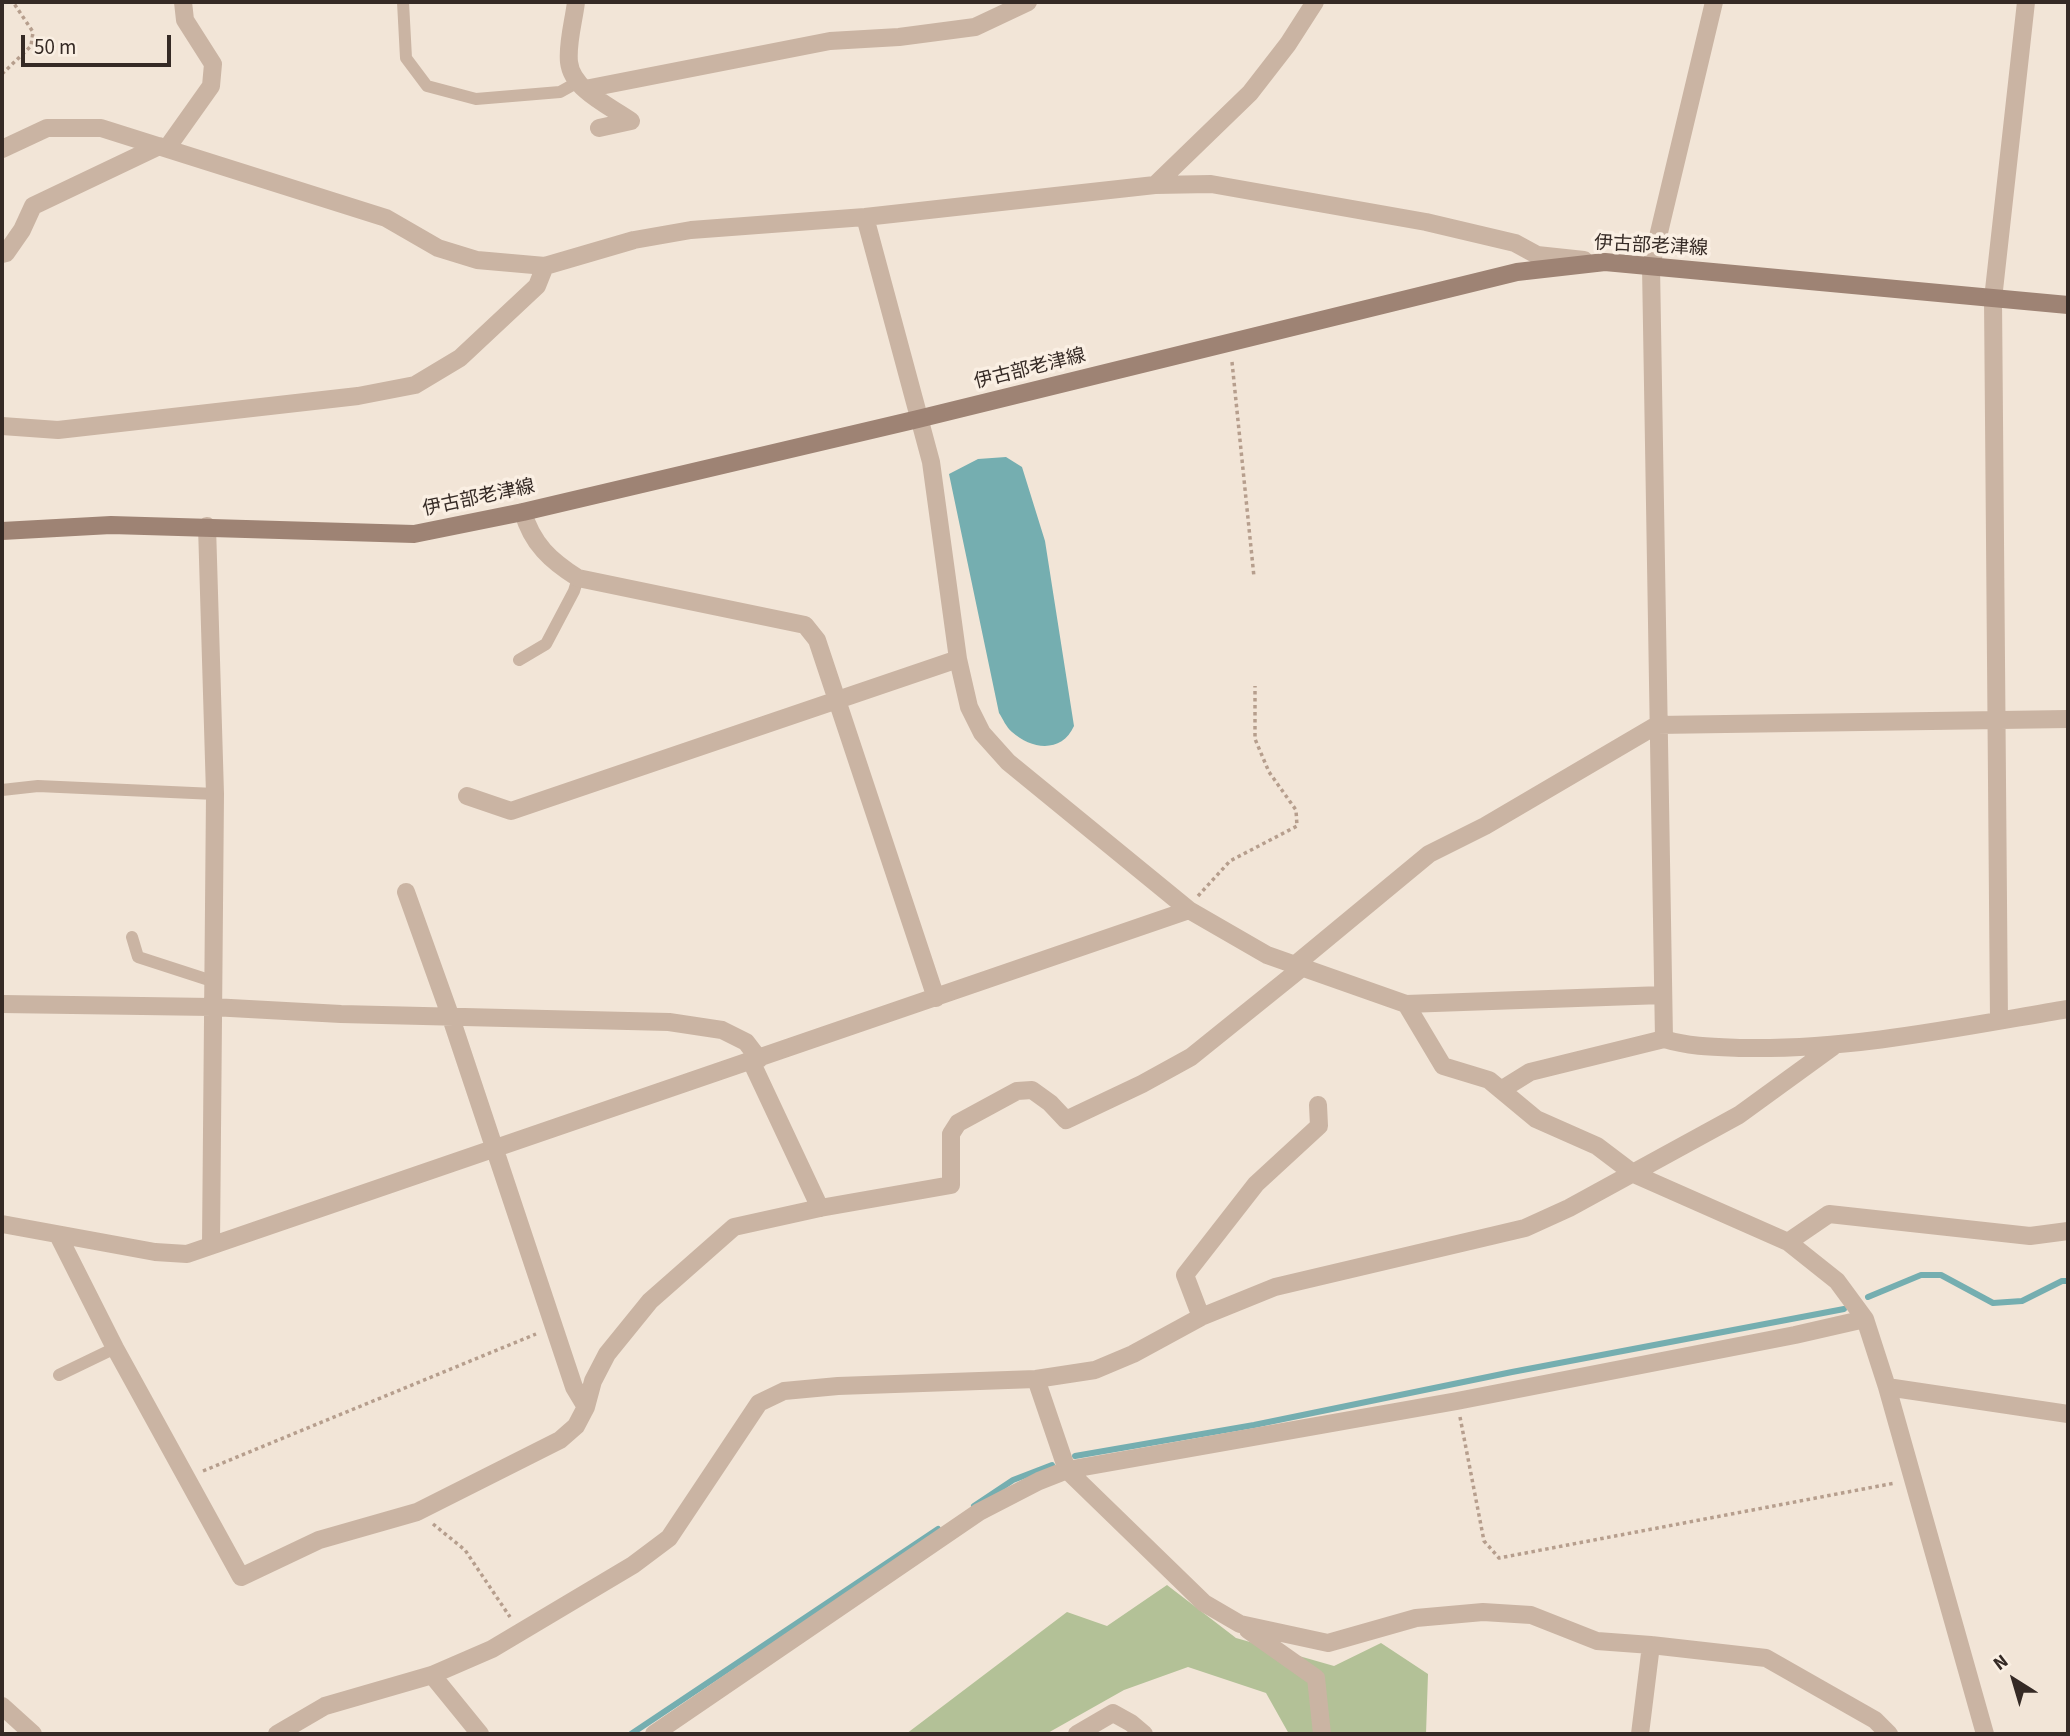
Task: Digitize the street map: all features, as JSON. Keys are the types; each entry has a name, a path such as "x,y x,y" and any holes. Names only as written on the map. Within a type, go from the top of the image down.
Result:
{"main road":[{"name":"伊古部老津線","path":"2,531 111,525 414,534 523,512 918,419 1517,272 1605,262 2068,305"}],"street":[{"path":"2,254 6,253 22,230 33,206 163,147 211,86 213,64 185,20 183,2"},
{"path":"576,2 569,61 573,76 631,121 599,128"},
{"path":"582,85 830,41 900,37 975,27 1028,2"},
{"path":"1155,185 1250,93 1288,44 1315,2"},
{"path":"1664,1039 1651,266 1714,2"},
{"path":"1999,1021 1993,299 2026,2"},
{"path":"2,149 47,128 102,128 386,218 438,248 477,260 545,266 634,240 691,230 865,217 1155,185 1211,184 1426,222 1515,243 1537,256 1605,262"},
{"path":"865,217 930,462 958,659 969,707 982,733 1008,762 1189,910 1267,955 1406,1004 1663,995"},
{"path":"2,426 58,430 358,397 415,385 460,358 537,286 545,266"},
{"path":"523,512 528,531 554,563 578,578 805,625 817,640 936,998"},
{"path":"207,526 215,794 211,1244"},
{"path":"467,796 510,811 958,659"},
{"path":"58,1235 116,1348 242,1577 319,1540 417,1512 560,1440 576,1426 586,1407 593,1381 607,1354 650,1301 734,1227 820,1208 951,1185 951,1134 958,1123 1017,1091 1032,1090 1050,1103 1066,1120 1142,1084 1191,1057 1429,854 1485,826 1657,724 2068,719"},
{"path":"406,892 450,1015 574,1387 586,1407"},
{"path":"2,1224 155,1252 187,1254 1189,910"},
{"path":"2,1004 212,1007 341,1014 669,1022 722,1030 746,1042 820,1208"},
{"path":"1406,1004 1443,1066 1489,1080 1536,1119 1597,1146 1634,1174 1788,1242 1838,1282 1865,1319 1887,1387 1985,1734"},
{"path":"1501,1090 1530,1072 1664,1039 1686,1046 1834,1046 2068,1009"},
{"path":"277,1734 325,1706 432,1675 492,1649 633,1565 669,1538 759,1402 784,1391 1036,1378 1094,1370 1133,1354 1201,1317 1275,1287 1525,1228 1634,1174 1739,1115 1834,1046"},
{"path":"1201,1317 1185,1275 1256,1184 1319,1126 1318,1105"},
{"path":"1788,1242 1829,1214 2031,1237 2068,1231"},
{"path":"654,1734 979,1512 1039,1481 1067,1470 1457,1401 1865,1319"},
{"path":"1036,1378 1067,1470 1204,1603 1240,1624 1316,1678 1322,1734"},
{"path":"1887,1387 2068,1414"},
{"path":"1240,1624 1328,1643 1416,1618 1483,1612 1531,1615 1597,1641 1766,1658 1875,1720 1889,1734"},
{"path":"1640,1734 1651,1645"},
{"path":"432,1675 480,1734"},
{"path":"2,1706 33,1734"},
{"path":"1077,1734 1113,1713 1144,1734"}],"lane":[{"path":"403,2 406,58 427,86 476,99 561,92 582,85"},
{"path":"519,660 546,644 578,578"},
{"path":"2,790 38,786 215,794"},
{"path":"132,937 138,957 212,981"},
{"path":"59,1375 116,1348"}],"path":[{"path":"2,74 31,46 33,32 13,2"},
{"path":"1230,342 1254,577"},
{"path":"1189,910 1202,889 1230,862 1297,826 1296,810 1269,772 1255,739 1255,686"},
{"path":"187,1478 554,1327"},
{"path":"1457,1401 1484,1541 1499,1558 1912,1480"},
{"path":"417,1512 465,1550 520,1632"}],"green space":[{"path":"1167,1585 1236,1638 1334,1666 1381,1643 1428,1674 1426,1734 1289,1734 1266,1693 1188,1667 1124,1690 1046,1734 906,1734 1067,1612 1107,1626"}],"water":[{"path":"1006,457 1022,467 1045,541 1074,726 1069,735 1054,745 1037,745 1020,738 1008,728 999,713 949,474 978,459"}],"waterway":[{"path":"1868,1297 1921,1275 1941,1275 1993,1303 2022,1301 2062,1281 2068,1281"},
{"path":"1075,1456 1254,1425 1512,1372 1844,1309"},
{"path":"974,1506 1013,1480 1052,1465"},
{"path":"631,1734 938,1529"}]}
